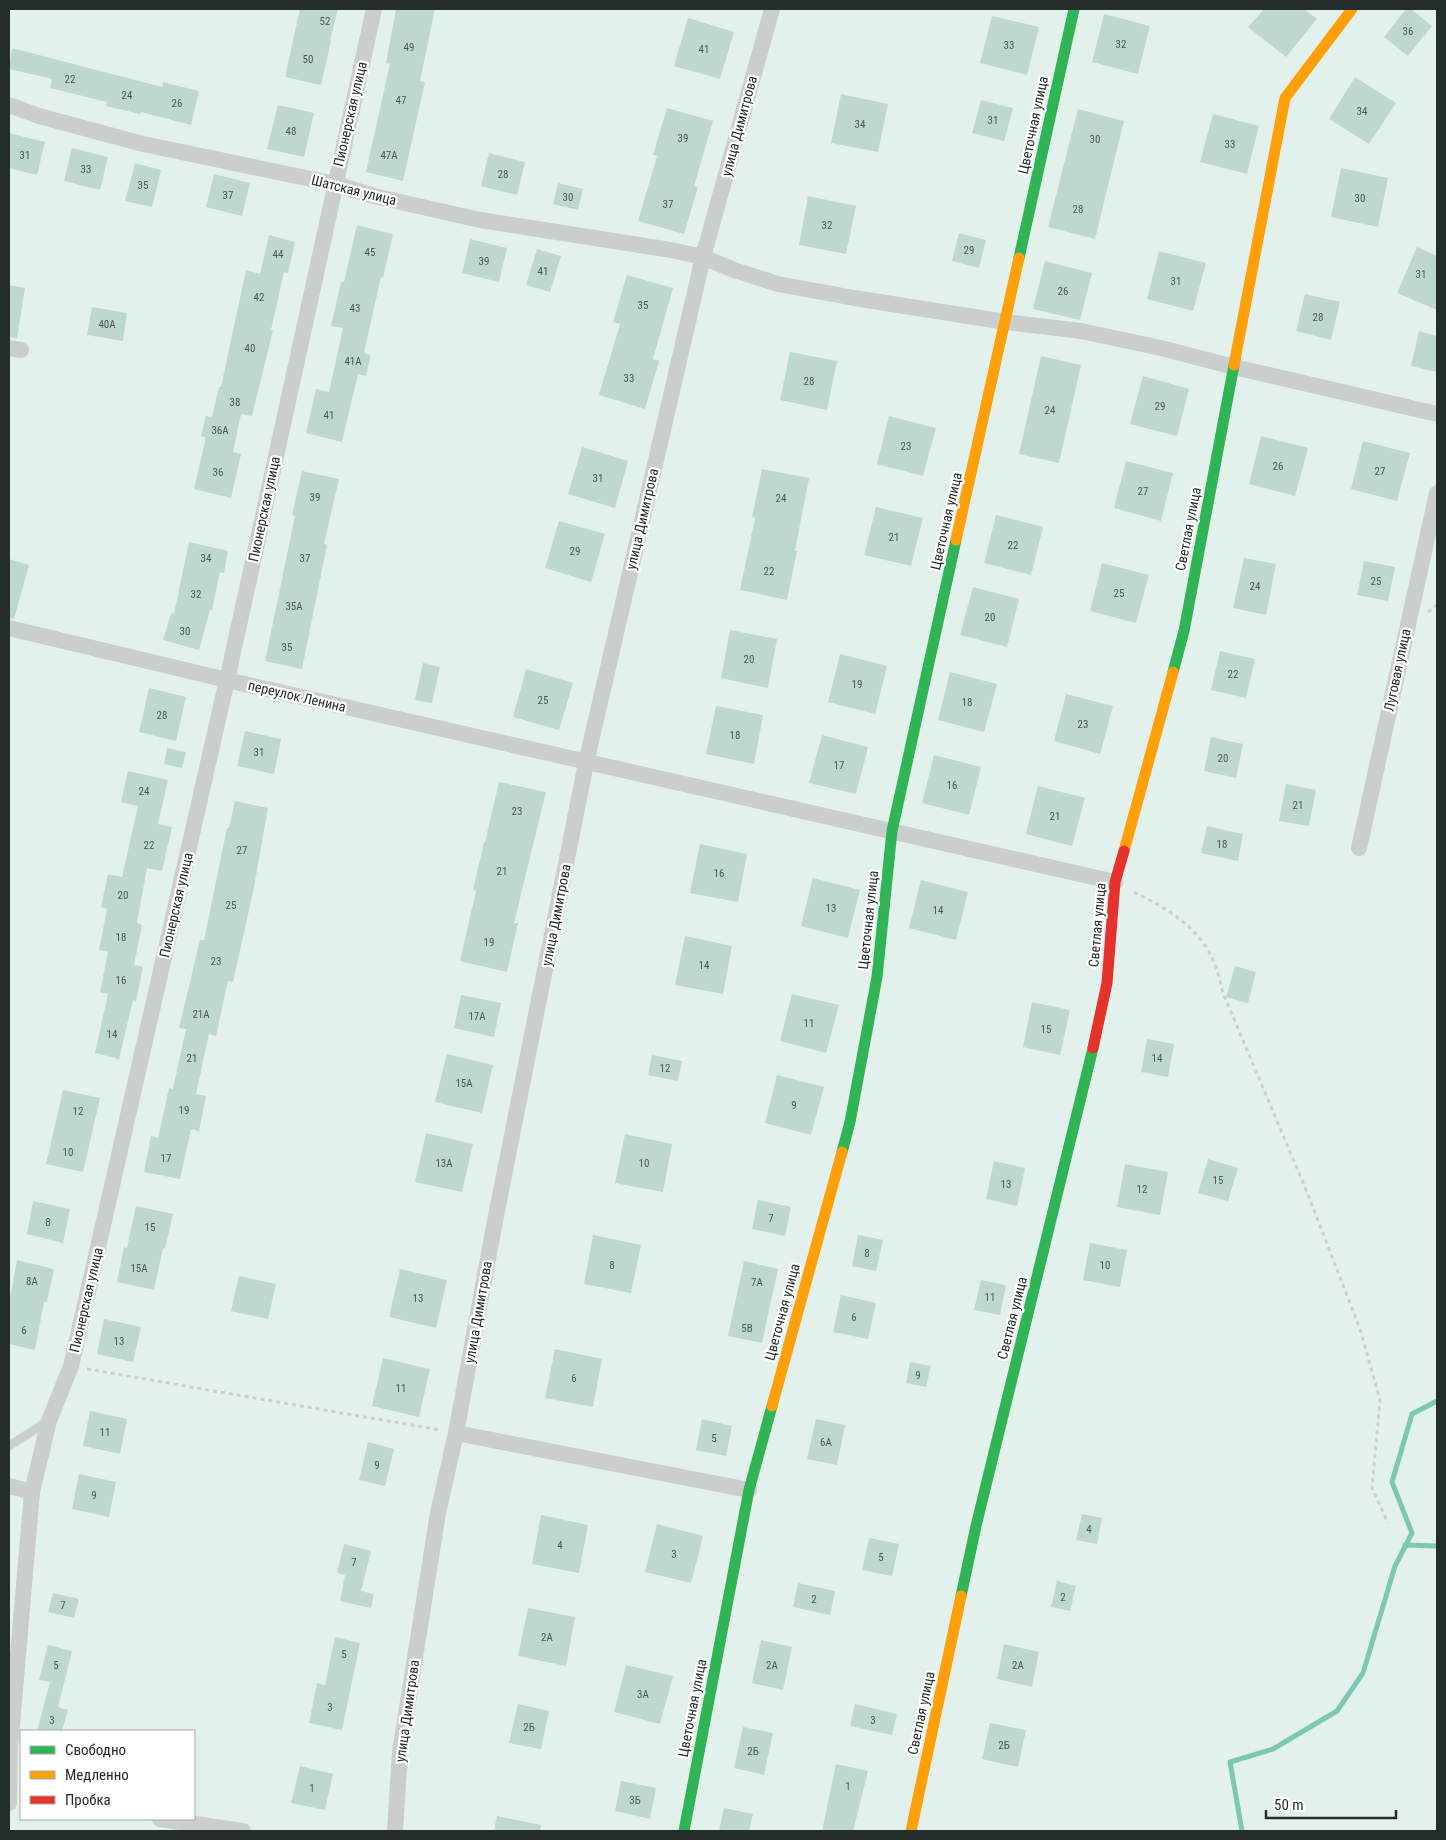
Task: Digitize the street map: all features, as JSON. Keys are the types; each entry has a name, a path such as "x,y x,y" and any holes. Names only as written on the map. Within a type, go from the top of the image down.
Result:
{"street":[{"name":"Пионерская улица","path":"9,1803 10,1748 32,1492 48,1421 71,1366 226,680 374,9"},
{"name":"улица Димитрова","path":"395,1831 400,1752 438,1513 456,1433 494,1226 586,762 703,257 772,9"},
{"name":"Цветочная улица","path":"684,1831 749,1490 850,1122 877,977 892,831 1074,9"},
{"name":"Светлая улица","path":"911,1831 976,1526 1088,1070 1107,983 1114,882 1184,631 1285,98 1352,9"},
{"name":"Шатская улица","path":"9,105 38,116 142,144 335,184 374,196 480,220 671,250 703,257 734,270 778,284 1006,322 1081,331 1161,348 1234,367 1437,414"},
{"name":"Луговая улица","path":"1358,848 1437,493"},
{"name":"переулок Ленина","path":"9,628 226,680 1114,882"},
{"path":"456,1433 749,1490"},
{"path":"9,1486 32,1492"},
{"path":"167,1820 243,1831"}],"lane":[{"path":"9,1446 48,1421"}],"path":[{"path":"1114,882 1160,905 1195,931 1213,960 1223,993 1306,1192 1360,1329 1380,1400 1372,1488 1388,1523"},
{"path":"71,1366 456,1433"}],"building":[{"path":"300,9 338,9 321,85 285,77"},
{"path":"396,9 435,9 420,81 425,82 403,181 366,172 390,64 386,63"},
{"path":"1264,9 1304,9 1317,19 1286,57 1248,27"},
{"path":"1406,9 1411,9 1432,26 1408,56 1384,37"},
{"path":"1104,14 1150,26 1138,74 1092,62"},
{"path":"992,16 1039,27 1027,75 980,63"},
{"path":"688,18 734,32 720,79 674,66"},
{"path":"12,48 162,87 163,82 199,91 191,125 141,112 140,114 106,106 107,102 50,88 52,79 9,69"},
{"path":"1355,77 1396,103 1369,144 1329,119"},
{"path":"841,94 888,104 878,152 831,143"},
{"path":"981,100 1013,108 1004,141 972,133"},
{"path":"278,105 314,113 304,157 267,149"},
{"path":"667,108 713,121 694,186 698,187 684,234 638,221 657,156 653,155"},
{"path":"1078,109 1124,121 1095,239 1048,227"},
{"path":"1213,114 1259,126 1247,174 1200,162"},
{"path":"9,133 45,142 37,175 9,168"},
{"path":"72,148 108,157 100,190 64,181"},
{"path":"489,153 525,162 517,195 481,186"},
{"path":"135,163 161,170 152,207 125,201"},
{"path":"1341,168 1388,178 1378,227 1331,217"},
{"path":"214,174 250,183 242,216 206,207"},
{"path":"558,183 583,189 578,210 553,204"},
{"path":"808,196 856,206 846,254 799,245"},
{"path":"357,225 393,234 364,353 371,355 366,376 358,374 342,442 306,433 316,389 329,392 343,328 331,326 341,282 344,282"},
{"path":"959,233 986,240 979,268 952,261"},
{"path":"269,235 295,242 288,273 284,272 271,330 273,330 252,416 241,414 233,452 241,454 231,498 194,489 206,437 201,436 206,416 212,417 219,387 221,387 246,270 260,274"},
{"path":"470,239 507,248 499,282 462,273"},
{"path":"1417,247 1437,256 1437,310 1397,293"},
{"path":"537,249 561,256 550,292 526,285"},
{"path":"1159,251 1206,263 1193,311 1147,299"},
{"path":"1045,261 1092,273 1080,320 1033,309"},
{"path":"627,275 673,288 653,359 659,361 645,409 599,395 620,324 613,322"},
{"path":"9,285 25,288 17,338 9,337"},
{"path":"1305,294 1340,302 1331,340 1296,331"},
{"path":"92,307 127,313 123,341 87,335"},
{"path":"1419,331 1437,336 1437,372 1411,366"},
{"path":"790,352 837,361 827,410 780,400"},
{"path":"1041,356 1081,365 1059,463 1019,454"},
{"path":"1143,376 1189,389 1177,436 1130,424"},
{"path":"889,416 936,428 923,476 877,464"},
{"path":"1261,436 1308,448 1295,496 1249,484"},
{"path":"1363,441 1410,453 1397,501 1351,489"},
{"path":"582,447 628,461 615,508 568,494"},
{"path":"1126,461 1173,473 1161,521 1114,508"},
{"path":"762,469 809,478 787,600 740,590 755,518 752,517"},
{"path":"302,471 339,479 324,544 327,545 302,669 265,661 295,516 292,515"},
{"path":"876,507 923,518 911,566 864,555"},
{"path":"996,515 1043,527 1031,575 984,563"},
{"path":"559,521 605,534 591,582 545,568"},
{"path":"189,542 228,551 224,573 220,572 212,610 210,610 199,650 163,640 171,613 174,614"},
{"path":"1244,558 1276,564 1266,615 1233,608"},
{"path":"9,559 29,565 14,619 9,618"},
{"path":"1364,561 1395,567 1388,601 1357,595"},
{"path":"1102,563 1149,575 1136,623 1090,611"},
{"path":"973,587 1019,599 1007,647 960,635"},
{"path":"730,630 777,639 768,688 721,678"},
{"path":"1220,651 1255,659 1246,698 1211,690"},
{"path":"840,654 887,666 875,714 828,702"},
{"path":"423,663 440,667 432,703 415,700"},
{"path":"526,669 573,683 559,730 513,717"},
{"path":"950,672 997,684 984,732 938,720"},
{"path":"149,688 186,697 176,741 139,732"},
{"path":"1066,694 1113,706 1100,754 1054,741"},
{"path":"716,706 763,715 754,764 706,754"},
{"path":"245,731 281,739 274,774 237,766"},
{"path":"822,735 868,747 856,794 809,783"},
{"path":"1211,737 1243,744 1236,778 1204,771"},
{"path":"167,748 186,752 182,768 164,764"},
{"path":"934,755 981,767 969,815 922,803"},
{"path":"128,771 168,780 158,824 172,827 162,871 147,868 137,923 142,925 134,965 143,967 136,1001 133,1000 119,1059 95,1053 108,994 100,992 108,952 99,950 107,909 101,907 108,874 122,877 138,806 121,802"},
{"path":"499,782 546,792 514,923 518,923 507,972 460,961 476,891 473,890"},
{"path":"1286,784 1316,790 1309,826 1279,821"},
{"path":"1038,786 1085,798 1072,846 1026,834"},
{"path":"235,801 268,808 253,892 233,982 228,981 216,1036 209,1034 196,1094 206,1096 199,1131 191,1129 180,1179 144,1172 151,1136 158,1138 169,1088 173,1089 186,1029 179,1028 200,940 204,940 227,828 229,828"},
{"path":"1207,826 1243,834 1238,861 1201,853"},
{"path":"700,844 747,854 738,902 690,893"},
{"path":"813,878 860,890 848,938 801,926"},
{"path":"921,880 968,892 956,940 909,928"},
{"path":"685,936 732,946 723,994 675,985"},
{"path":"1235,966 1256,972 1248,1003 1226,997"},
{"path":"792,994 839,1005 826,1053 780,1041"},
{"path":"461,995 501,1003 494,1037 454,1028"},
{"path":"1032,1002 1070,1010 1060,1055 1023,1047"},
{"path":"1147,1039 1174,1044 1168,1077 1141,1072"},
{"path":"447,1054 493,1065 482,1113 435,1102"},
{"path":"652,1055 682,1061 678,1081 648,1075"},
{"path":"777,1075 824,1087 811,1135 765,1123"},
{"path":"63,1090 100,1098 83,1172 46,1164"},
{"path":"426,1133 473,1144 462,1192 415,1182"},
{"path":"625,1134 672,1144 663,1192 615,1183"},
{"path":"1208,1159 1238,1168 1228,1201 1198,1193"},
{"path":"994,1161 1025,1168 1017,1206 986,1199"},
{"path":"1125,1164 1168,1172 1160,1215 1117,1207"},
{"path":"758,1200 791,1207 785,1236 752,1229"},
{"path":"33,1201 70,1209 63,1243 27,1234"},
{"path":"136,1206 173,1214 154,1290 117,1282 124,1247 127,1248"},
{"path":"593,1235 641,1245 631,1293 584,1284"},
{"path":"858,1235 883,1240 876,1271 852,1266"},
{"path":"1090,1243 1127,1250 1120,1287 1083,1280"},
{"path":"17,1260 54,1269 47,1302 44,1302 35,1350 9,1344 9,1304"},
{"path":"744,1261 778,1269 762,1343 728,1336"},
{"path":"400,1269 447,1280 436,1328 389,1317"},
{"path":"239,1276 276,1284 268,1319 231,1311"},
{"path":"981,1280 1006,1285 1000,1315 974,1310"},
{"path":"841,1295 876,1303 868,1339 833,1332"},
{"path":"104,1319 141,1327 133,1362 97,1354"},
{"path":"555,1349 602,1359 593,1407 545,1398"},
{"path":"383,1358 430,1369 419,1417 372,1406"},
{"path":"910,1362 931,1366 926,1387 906,1383"},
{"path":"90,1411 127,1419 120,1454 83,1446"},
{"path":"702,1419 732,1426 726,1456 696,1450"},
{"path":"816,1419 845,1425 837,1465 807,1459"},
{"path":"368,1442 394,1449 385,1486 359,1480"},
{"path":"79,1474 116,1482 109,1517 72,1509"},
{"path":"1082,1514 1102,1518 1097,1544 1076,1540"},
{"path":"541,1515 588,1525 579,1573 532,1564"},
{"path":"657,1524 703,1536 691,1583 645,1572"},
{"path":"869,1538 899,1544 892,1576 862,1570"},
{"path":"344,1544 371,1551 361,1591 374,1594 371,1608 340,1601 345,1575 337,1573"},
{"path":"1057,1581 1076,1586 1070,1611 1051,1607"},
{"path":"798,1583 835,1591 830,1615 793,1607"},
{"path":"53,1593 79,1599 74,1618 48,1612"},
{"path":"528,1608 575,1617 566,1666 518,1656"},
{"path":"335,1637 360,1643 342,1730 309,1723 317,1683 325,1685"},
{"path":"761,1640 792,1647 783,1690 752,1683"},
{"path":"1004,1644 1039,1652 1032,1687 997,1679"},
{"path":"48,1645 72,1651 58,1707 68,1710 62,1730 37,1730 50,1682 39,1680"},
{"path":"626,1665 673,1676 660,1724 614,1712"},
{"path":"518,1704 549,1711 541,1749 509,1743"},
{"path":"855,1704 897,1714 892,1735 850,1726"},
{"path":"990,1723 1026,1730 1018,1767 982,1759"},
{"path":"743,1727 773,1733 764,1775 734,1768"},
{"path":"836,1764 868,1771 853,1831 822,1831"},
{"path":"300,1766 333,1774 325,1810 291,1803"},
{"path":"621,1781 656,1788 650,1819 615,1811"},
{"path":"724,1808 753,1814 749,1831 719,1831"},
{"path":"497,1816 541,1825 540,1831 494,1831"}],"waterway":[{"path":"1242,1831 1230,1762 1273,1749 1337,1711 1363,1673 1395,1566 1412,1533 1392,1482 1412,1414 1437,1401"},
{"path":"1405,1545 1437,1546"}],"traffic: fast":[{"path":"1019,258 1074,9"},
{"path":"1173,672 1184,631 1234,365"},
{"path":"842,1152 850,1122 877,977 892,831 956,540"},
{"path":"961,1596 976,1526 1093,1048"},
{"path":"684,1831 749,1490 772,1406"}],"traffic: slow":[{"path":"1234,365 1285,98 1352,9"},
{"path":"956,540 1019,258"},
{"path":"1124,851 1173,672"},
{"path":"772,1406 842,1152"},
{"path":"911,1831 961,1596"}],"traffic: jam":[{"path":"1093,1048 1107,983 1115,882 1124,851"}]}
